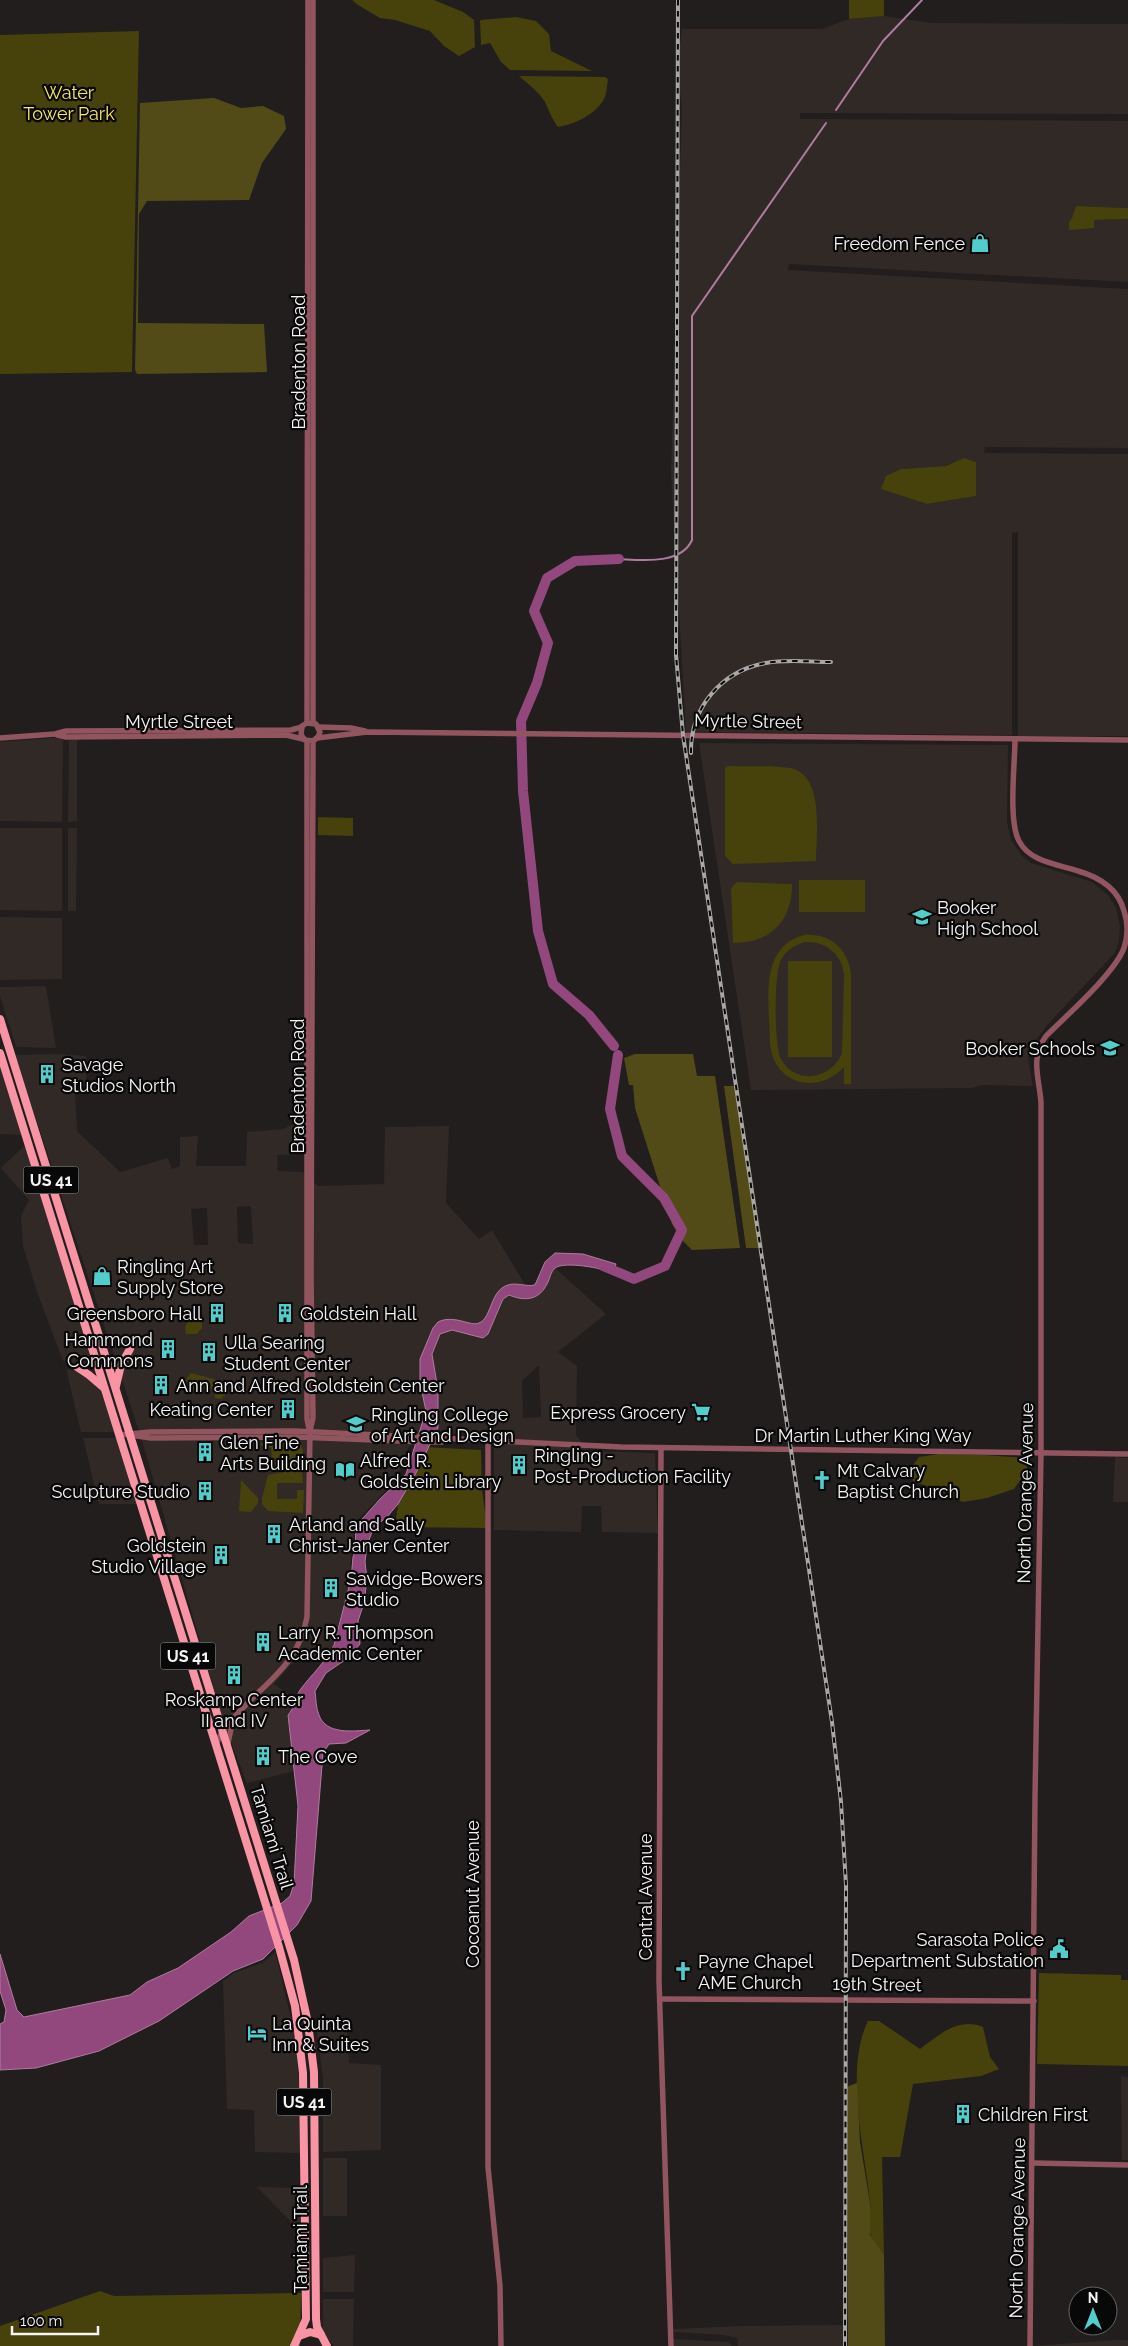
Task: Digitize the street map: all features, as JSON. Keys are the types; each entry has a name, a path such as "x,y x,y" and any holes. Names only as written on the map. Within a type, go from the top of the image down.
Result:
{"main road":[{"name":"Tamiami Trail","path":"0,1019 228,1747 304,1998 311,2041 315,2130 316,2319 327,2346"},
{"name":"Tamiami Trail","path":"0,1053 266,1903 295,2006 303,2072 306,2319 294,2346"},
{"path":"115,1388 120,1365 130,1349"},
{"path":"76,1367 89,1374 105,1390"},
{"path":"135,1487 153,1508"},
{"path":"142,1508 149,1512 159,1527"},
{"path":"303,2072 309,2084 310,2114 315,2130"},
{"path":"304,2152 310,2164 310,2185 315,2214"},
{"path":"306,2259 311,2266 311,2290 315,2295"},
{"path":"300,2336 310,2332 321,2335"}],"street":[{"name":"Bradenton Road","path":"308,0 313,724 320,732 310,740"},
{"name":"Bradenton Road","path":"312,0 313,724"},
{"path":"302,727 313,724"},
{"name":"Myrtle Street","path":"313,724 351,728 367,732"},
{"name":"Bradenton Road","path":"302,727 300,732 310,740"},
{"name":"Myrtle Street","path":"0,738 55,734 66,731 291,730 302,727"},
{"name":"Myrtle Street","path":"55,734 66,737 286,735 310,740 367,732 1128,740"},
{"name":"North Orange Avenue","path":"1015,739 1014,819 1018,840 1028,852 1040,860 1092,875 1105,882 1116,893 1127,920 1127,935 1117,961 1046,1036 1037,1051 1036,1058 1041,1102 1041,1452 1035,1797 1030,2346"},
{"name":"Bradenton Road","path":"216,1745 222,1731 251,1698 284,1669 296,1652 308,1613 310,1435 307,1418 306,1294 310,740"},
{"name":"Dr Martin Luther King Way","path":"119,1435 150,1432 310,1435 387,1434 444,1439 661,1448 1128,1454"},
{"name":"Dr Martin Luther King Way","path":"310,1435 389,1441 444,1439"},
{"name":"Cocoanut Avenue","path":"488,1441 488,2167 500,2286 501,2346"},
{"name":"Central Avenue","path":"661,1448 660,1998 671,2346"},
{"name":"Bradenton Road","path":"228,1747 235,1716"},
{"name":"19th Street","path":"660,1998 1034,2001"},
{"path":"1033,2163 1128,2165"}],"shaded area":[{"path":"884,16 932,23 1128,24 1128,114 800,113 800,119 1128,121 1128,208 1076,206 1069,223 1069,230 1094,220 1128,219 1128,282 789,264 788,270 1128,289 1128,448 985,447 984,453 1128,454 1128,736 1018,736 1018,532 1012,533 1012,735 686,732 671,471 682,108 677,68 682,29 822,29 849,19","holes":["964,458 976,462 976,496 927,504 882,489 901,469 946,466"]},
{"path":"214,98 241,108 263,106 284,116 286,129 262,163 249,200 147,201 139,214 138,323 264,324 267,372 137,374 135,370 140,103"},
{"path":"54,738 63,740 62,822 0,821 0,742"},
{"path":"69,740 77,740 77,821 68,822"},
{"name":"Booker High School","path":"699,743 1008,745 1007,822 1011,840 1021,855 1031,863 1092,882 1108,895 1116,908 1120,926 1119,940 1115,953 1048,1024 1032,1046 1028,1059 1033,1086 982,1085 972,1088 751,1090"},
{"path":"0,828 62,828 62,911 0,910"},
{"path":"68,828 77,828 76,911 68,911"},
{"path":"0,917 62,918 62,979 0,980"},
{"path":"46,986 56,1048 16,1047 0,996 0,987"},
{"name":"Ringling College of Art and Design","path":"57,1054 86,1056 86,1087 75,1088 77,1131 120,1172 168,1158 172,1169 180,1166 180,1137 198,1136 196,1166 246,1166 247,1132 284,1129 301,1119 303,1154 277,1155 278,1171 302,1172 318,1186 384,1184 385,1127 449,1126 446,1203 479,1239 492,1230 527,1288 555,1268 606,1314 558,1352 577,1366 576,1435 589,1451 655,1453 658,1533 602,1532 601,1506 582,1506 581,1532 494,1530 494,1435 443,1433 409,1446 395,1481 356,1522 351,1549 350,1581 332,1649 323,1658 301,1654 274,1684 296,1700 293,1709 287,1714 294,1771 247,1783 224,1724 141,1437 15,1055","holes":["251,1206 253,1244 238,1243 237,1207","207,1208 208,1245 194,1245 191,1209","539,1365 541,1417 523,1418 522,1381"]},
{"path":"635,1054 693,1054 697,1076 715,1076 740,1248 692,1250 683,1241 672,1224 635,1108 633,1085 629,1085 624,1058"},
{"path":"0,1064 23,1135 0,1134"},
{"path":"724,1086 738,1086 763,1248 746,1248"},
{"path":"26,1144 93,1360 86,1363 77,1364 63,1361 37,1292 23,1246 21,1216 29,1200 1,1168"},
{"path":"555,1253 583,1254 616,1264 613,1273 593,1267 575,1265 555,1268 545,1288 537,1296 527,1299 509,1295 503,1299 488,1334 483,1338 452,1330 440,1334 432,1354 438,1390 438,1428 415,1475 398,1504 387,1517 374,1527 367,1545 365,1562 367,1579 364,1603 358,1621 360,1644 348,1658 326,1673 315,1691 318,1712 328,1726 341,1730 370,1730 346,1743 329,1744 323,1753 311,1901 297,1925 263,1959 233,1971 159,2021 99,2051 36,2068 0,2070 0,2024 4,2022 6,2010 0,1991 0,1954 17,2010 24,2017 130,1995 147,1982 178,1968 231,1932 249,1916 282,1903 290,1896 294,1884 298,1806 288,1715 300,1690 323,1663 334,1645 351,1579 356,1526 406,1474 426,1411 420,1383 420,1359 433,1328 438,1322 450,1319 479,1323 486,1316 494,1298 502,1288 511,1284 535,1285 545,1262"},
{"path":"66,1369 76,1371 102,1391 115,1432 81,1432"},
{"path":"83,1438 117,1438 138,1504 99,1504"},
{"path":"1115,1457 1128,1458 1128,1502 1113,1502"},
{"path":"275,1952 296,2039 300,2100 300,2153 255,2152 254,2110 227,2109 223,1981 234,1973 264,1962"},
{"path":"316,2026 347,2027 349,2063 381,2065 381,2150 323,2152 323,2078"},
{"path":"1121,2076 1128,2077 1128,2160 1122,2160"},
{"path":"857,2083 860,2142 870,2203 870,2235 884,2255 885,2346 848,2346 846,2087"},
{"path":"323,2158 347,2158 347,2216 323,2216"},
{"path":"257,2187 300,2188 300,2230 296,2227"},
{"path":"355,2255 354,2292 323,2292 323,2258"},
{"path":"323,2299 354,2299 353,2346 334,2346 323,2334"},
{"path":"847,2325 848,2346 738,2346 737,2338 723,2335 674,2332 673,2329 739,2326"},
{"path":"674,2339 728,2342 732,2346 674,2346"},
{"path":"1128,2340 1128,2346 1033,2346"}],"green space":[{"path":"352,0 434,0 463,12 474,20 475,47 459,56 444,46 430,31 395,20 380,18"},
{"path":"849,0 884,0 884,16 849,19"},
{"path":"516,17 536,21 549,34 551,51 592,71 510,70 501,62 490,43 481,45 480,20"},
{"name":"Water Tower Park","path":"139,31 132,372 0,374 0,35"},
{"path":"519,76 605,77 608,79 605,97 595,110 578,121 558,127 543,98"},
{"path":"1076,206 1128,208 1128,219 1094,220 1094,228 1069,230 1069,222"},
{"path":"964,458 976,462 976,496 927,504 881,489 886,476 901,469 946,466"},
{"path":"728,766 782,767 801,773 809,782 814,793 817,822 816,861 733,864 725,856 725,768"},
{"path":"318,817 353,818 353,836 318,835"},
{"path":"799,880 865,880 865,912 799,912"},
{"path":"737,882 792,884 788,909 777,927 758,939 733,943 731,888"},
{"path":"804,935 822,937 836,944 846,958 851,975 851,1084 844,1084 844,1067 833,1076 821,1081 810,1083 798,1081 788,1076 779,1068 773,1057 770,1043 769,980 779,952 789,942","holes":["805,942 813,942 832,950 843,968 842,1053 830,1069 813,1076 804,1076 788,1068 781,1059 777,1040 776,993 779,967 783,956 791,948"]},
{"path":"788,961 832,961 832,1057 788,1057"},
{"path":"198,1314 202,1316 202,1328 197,1334 186,1334 185,1327 188,1321"},
{"path":"191,1373 217,1380 217,1387 225,1387 225,1396 222,1399 215,1398 215,1390 183,1390 184,1382"},
{"path":"260,1443 300,1443 303,1450 303,1462 273,1469 271,1448 261,1446"},
{"path":"424,1447 481,1450 482,1489 487,1528 395,1527 398,1504 415,1475"},
{"path":"939,1454 1023,1458 1028,1469 1014,1489 987,1498 963,1502 913,1481 911,1468 919,1457"},
{"path":"302,1468 303,1483 277,1483 277,1499 297,1499 297,1490 304,1490 303,1513 268,1511 262,1504 262,1498 268,1475"},
{"path":"241,1480 258,1498 258,1503 251,1512 239,1511"},
{"path":"1039,1973 1121,1975 1121,1980 1128,1980 1128,2066 1037,2064"},
{"path":"868,2021 879,2021 920,2049 942,2033 957,2026 974,2024 983,2027 990,2057 999,2069 981,2076 913,2084 900,2157 882,2157 884,2255 870,2232 870,2202 858,2110 857,2062 861,2040"},
{"path":"100,2291 114,2296 301,2293 300,2346 0,2346 0,2326"}],"waterway":[{"path":"836,110 883,41 922,0"},
{"path":"619,559 649,560 670,557 679,554 687,548 692,540 692,316 826,123"},
{"path":"614,1046 589,1015 553,984 538,931 523,791 521,721 537,683 548,643 534,611 547,578 575,561 619,559"},
{"path":"603,1266 634,1279 665,1266 682,1230 664,1198 622,1156 610,1109 618,1055"}],"railway":[{"path":"678,0 676,655 683,735 832,1722 841,1802 846,1885 845,2346"},
{"path":"691,753 692,737 702,707 711,694 735,674 750,667 766,663 790,661 831,662"}],"place":[{"name":"Freedom Fence","path":"980,243"},
{"name":"Booker High School","path":"922,917"},
{"name":"Booker Schools","path":"1110,1048"},
{"name":"Savage Studios North","path":"47,1074"},
{"name":"Ringling Art Supply Store","path":"102,1276"},
{"name":"Greensboro Hall","path":"217,1313"},
{"name":"Goldstein Hall","path":"285,1313"},
{"name":"Hammond Commons","path":"168,1349"},
{"name":"Ulla Searing Student Center","path":"209,1352"},
{"name":"Ann and Alfred Goldstein Center","path":"161,1385"},
{"name":"Keating Center","path":"288,1409"},
{"name":"Express Grocery","path":"701,1412"},
{"name":"Ringling College of Art and Design","path":"356,1424"},
{"name":"Glen Fine Arts Building","path":"205,1452"},
{"name":"Ringling - Post-Production Facility","path":"519,1465"},
{"name":"Alfred R. Goldstein Library","path":"345,1470"},
{"name":"Mt Calvary Baptist Church","path":"822,1480"},
{"name":"Sculpture Studio","path":"205,1491"},
{"name":"Arland and Sally Christ-Janer Center","path":"274,1534"},
{"name":"Goldstein Studio Village","path":"221,1555"},
{"name":"Savidge-Bowers Studio","path":"331,1588"},
{"name":"Larry R. Thompson Academic Center","path":"263,1642"},
{"name":"Roskamp Center II and IV","path":"234,1675"},
{"name":"The Cove","path":"263,1756"},
{"name":"Sarasota Police Department Substation","path":"1059,1949"},
{"name":"Payne Chapel AME Church","path":"683,1971"},
{"name":"La Quinta Inn & Suites","path":"257,2033"},
{"name":"Children First","path":"963,2114"}]}
